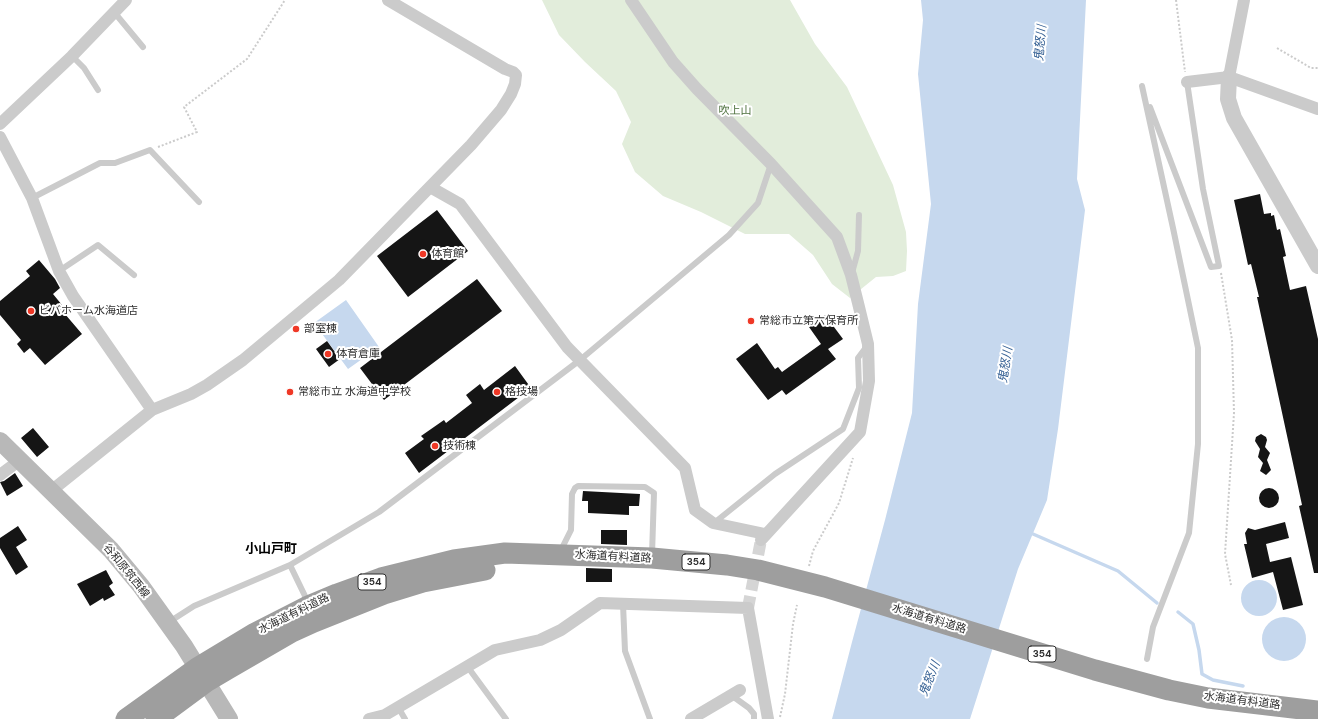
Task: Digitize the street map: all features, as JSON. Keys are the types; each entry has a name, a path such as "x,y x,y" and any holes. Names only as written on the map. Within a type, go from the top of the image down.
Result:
{"highway":[{"name":"水海道有料道路","path":"202,675 255,633 306,607 381,578 454,560 505,553 564,554 652,558 727,565 758,570 825,588 1095,670 1161,688 1208,698 1318,710"},
{"name":"354","path":"126,719 202,675"},
{"name":"354","path":"156,719 202,675"},
{"name":"水海道有料道路","path":"1290,707 1318,706"}],"main road":[{"name":"谷和原筑西線","path":"0,441 111,550 140,586 184,646 229,719"}],"street":[{"path":"0,124 72,56 126,0"},
{"path":"51,491 152,410 196,391 243,360 339,280 489,125 511,94 516,75 513,72 388,0"},
{"path":"430,186 460,204 567,347 685,468 694,510 713,523 763,537 860,432 869,381 868,344 851,275 837,237 771,164 697,89 673,62 631,0"},
{"path":"1244,0 1229,77 1228,99 1234,118 1318,266"},
{"path":"1187,82 1229,77 1318,109"},
{"path":"0,137 32,198 59,271 72,296 152,410"},
{"path":"0,474 20,460"},
{"path":"369,719 385,715 495,650 540,640 561,630 600,603 748,608 768,719"},
{"path":"690,719 736,693"}],"lane":[{"path":"114,12 143,47"},
{"path":"72,56 84,68 98,90"},
{"path":"1147,658 1152,627 1189,534 1198,444 1198,348 1142,86 1211,267 1219,266 1202,189 1187,82"},
{"path":"32,198 100,163 115,163 150,150 199,202"},
{"path":"167,624 194,606 290,565 379,512 580,360 729,235 758,204 771,164"},
{"path":"851,275 858,250 860,215"},
{"path":"59,271 98,245 134,275"},
{"path":"713,523 775,474 843,429 859,388 858,358 868,344"},
{"path":"564,554 563,546 571,530 572,494 575,488 578,486 645,487 654,493 652,558"},
{"path":"290,565 305,596"},
{"path":"623,604 625,651 650,719"},
{"path":"466,666 506,719"},
{"path":"736,693 754,714 754,719"},
{"path":"398,707 405,719"}],"path":[{"path":"150,150 197,132 184,107 247,59 285,0"},
{"path":"1176,0 1187,82"},
{"path":"1277,48 1311,68 1318,68"},
{"path":"1219,266 1232,340 1234,413 1225,554 1232,585"},
{"path":"809,567 813,551 839,503 854,453"},
{"path":"779,719 785,694 792,624 797,605"}],"green space":[{"name":"吹上山","path":"542,0 790,0 815,44 847,87 893,185 906,232 906,271 893,276 876,277 850,298 832,284 813,255 789,234 745,234 701,212 663,196 635,172 622,144 631,122 616,91 559,35"}],"water":[{"name":"鬼怒川","path":"921,0 1086,0 1077,179 1085,210 1058,429 1047,500 1018,569 970,719 832,719 912,413 918,304 931,204 918,74 923,20"},
{"path":"346,300 379,347 348,369 314,323"},
{"path":"1262,580 1272,585 1276,591 1276,605 1272,611 1266,615 1256,616 1246,611 1242,605 1241,595 1246,585 1252,581"},
{"path":"1280,617 1288,617 1293,618 1300,623 1305,630 1305,648 1300,655 1293,660 1280,661 1272,658 1265,651 1262,643 1262,635 1265,627 1272,620"}],"building":[{"path":"1260,194 1264,214 1271,213 1271,216 1274,215 1277,230 1280,229 1286,256 1283,257 1290,290 1306,286 1318,339 1318,573 1314,573 1299,506 1302,505 1257,297 1259,297 1251,264 1248,265 1234,200"},
{"name":"体育館","path":"437,210 468,251 408,297 377,256"},
{"name":"ビバホーム水海道店","path":"39,260 55,279 60,288 53,294 62,305 59,307 82,334 45,365 30,348 24,353 17,344 21,340 0,315 0,301 30,276 26,271"},
{"path":"477,279 502,311 384,400 360,368"},
{"path":"825,315 843,339 828,349 836,359 786,395 782,390 768,400 736,359 757,343 775,369 778,367 782,372 821,344 809,327"},
{"name":"体育倉庫","path":"327,341 340,359 329,367 316,349"},
{"path":"515,366 531,388 419,473 405,453 424,439 421,436 444,420 446,423 472,403 466,395 480,384 484,390"},
{"path":"33,428 49,447 37,457 21,438"},
{"path":"1261,434 1266,437 1267,440 1265,447 1270,453 1267,460 1271,470 1266,475 1260,471 1263,463 1258,457 1260,449 1255,441 1256,437"},
{"path":"15,473 23,486 7,496 0,482 4,481"},
{"path":"1269,488 1276,491 1279,498 1276,505 1269,508 1262,505 1259,498 1262,491"},
{"path":"583,491 640,494 639,506 629,506 629,515 588,513 588,501 582,501"},
{"path":"1285,522 1289,538 1266,544 1270,562 1291,557 1303,605 1283,610 1273,572 1252,578 1244,544 1247,544 1245,533 1248,528 1255,530"},
{"path":"18,526 27,540 16,547 28,567 16,575 0,548 0,538"},
{"path":"601,530 627,530 627,545 601,544"},
{"path":"586,568 612,569 612,582 586,582"},
{"path":"106,570 113,583 109,586 115,595 104,601 103,598 90,606 77,584"}],"waterway":[{"path":"1033,534 1118,571 1157,603"},
{"path":"1178,612 1193,624 1199,650 1202,674 1213,680 1243,686"}],"tunnel":[{"path":"748,608 761,540"}],"place":[{"name":"体育館","path":"423,254"},
{"name":"ビバホーム水海道店","path":"31,311"},
{"name":"常総市立第六保育所","path":"751,321"},
{"name":"部室棟","path":"296,329"},
{"name":"体育倉庫","path":"328,354"},
{"name":"常総市立 水海道中学校","path":"290,392"},
{"name":"格技場","path":"497,392"},
{"name":"技術棟","path":"435,446"}],"district":[{"name":"小山戸町","path":"271,550"}]}
